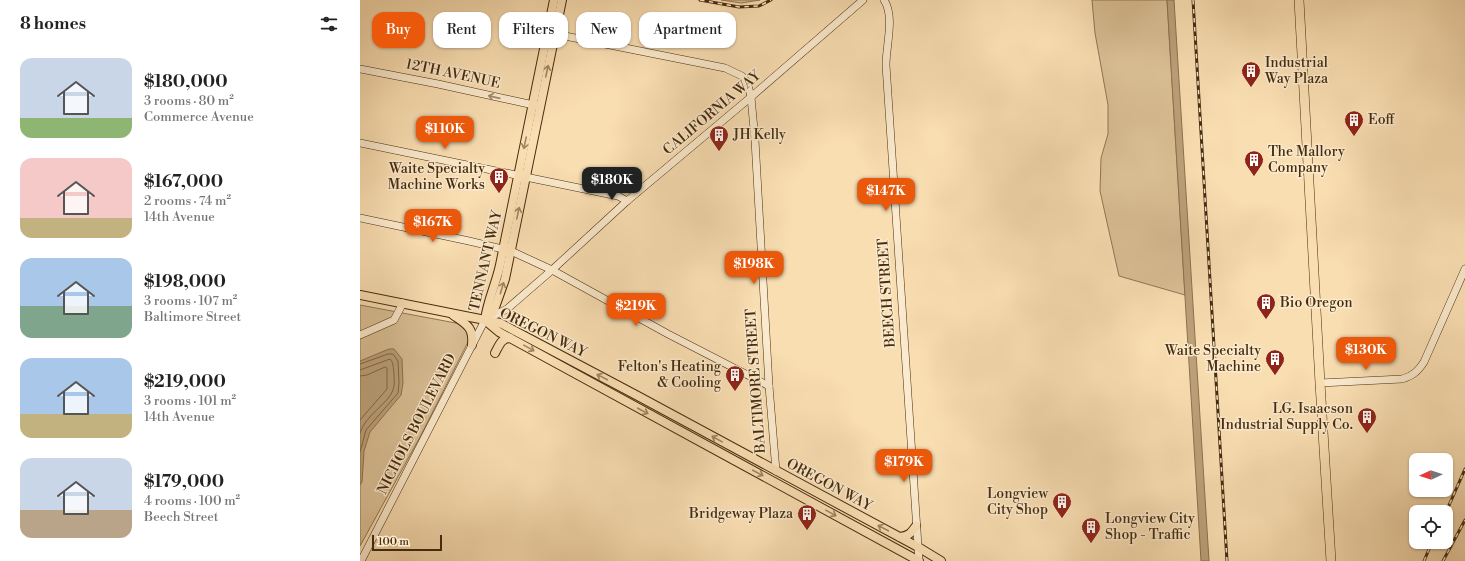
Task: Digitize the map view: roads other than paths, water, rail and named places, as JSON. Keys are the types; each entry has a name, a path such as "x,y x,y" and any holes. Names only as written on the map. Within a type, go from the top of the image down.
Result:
{"highway":[{"path":"1299,0 1331,561"}],"main road":[{"name":"TENNANT WAY","path":"485,320 493,313 501,293 507,250 536,106 554,0"},
{"name":"TENNANT WAY","path":"560,12 562,0"},
{"name":"TENNANT WAY","path":"536,106 551,48"},
{"path":"360,295 485,320"},
{"path":"450,313 469,327 473,335 472,345"},
{"name":"OREGON WAY","path":"485,320 499,332 919,561"},
{"name":"OREGON WAY","path":"485,320 500,324 528,338 900,537 941,561"},
{"path":"495,353 502,341 505,338 510,338"},
{"path":"900,537 906,537 911,534 916,526"},
{"path":"884,542 891,540 903,546 918,547"}],"street":[{"name":"CALIFORNIA WAY","path":"485,320 507,309 627,201 751,97 863,0"},
{"name":"BEECH STREET","path":"884,0 889,14 886,65 919,561"},
{"name":"BALTIMORE STREET","path":"568,37 725,68 742,76 748,85 751,97 755,140 769,386 776,471"},
{"name":"12TH AVENUE","path":"360,69 438,84 536,106"},
{"path":"360,143 618,196 627,201"},
{"path":"360,218 507,250 552,270 675,338 769,386"},
{"path":"1320,382 1402,379 1409,377 1416,372 1424,362 1465,269"},
{"path":"360,335 394,320 403,303"},
{"name":"NICHOLS BOULEVARD","path":"361,561 485,320"}],"water":[{"path":"1167,0 1174,0 1209,561 1201,561"},
{"path":"389,349 394,349 402,359 403,383 401,395 370,432 364,451 362,482 360,485 360,361"}],"railway":[{"path":"700,0 739,7 759,6 771,0"},
{"path":"1193,0 1227,561"},
{"path":"1449,505 1465,469"},
{"path":"1443,561 1465,520"},
{"path":"1424,561 1429,549"}],"place":[{"name":"Industrial Way Plaza","path":"1251,88"},
{"name":"Eoff","path":"1354,137"},
{"name":"JH Kelly","path":"719,152"},
{"name":"The Mallory Company","path":"1254,177"},
{"name":"Waite Specialty Machine Works","path":"499,194"},
{"name":"Bio Oregon","path":"1266,320"},
{"name":"Waite Specialty Machine","path":"1275,376"},
{"name":"Felton's Heating & Cooling","path":"735,392"},
{"name":"LG. Isaacson Industrial Supply Co.","path":"1367,434"},
{"name":"Longview City Shop","path":"1062,519"},
{"name":"Bridgeway Plaza","path":"807,531"},
{"name":"Longview City Shop - Traffic","path":"1091,544"}]}
